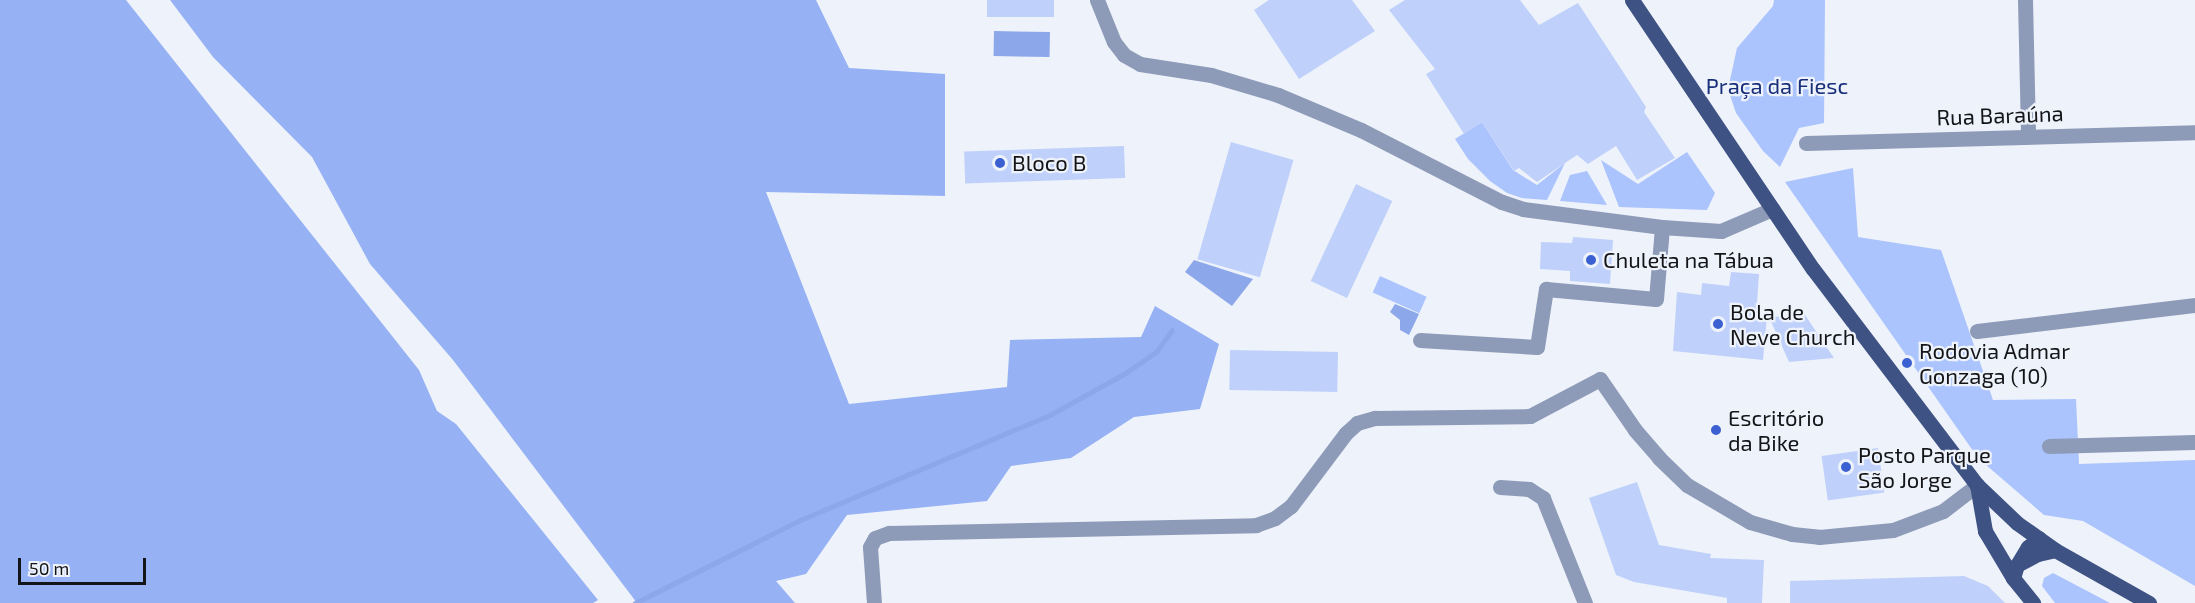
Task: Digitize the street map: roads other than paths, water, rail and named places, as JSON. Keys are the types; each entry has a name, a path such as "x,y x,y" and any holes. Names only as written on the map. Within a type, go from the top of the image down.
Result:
{"main road":[{"path":"1632,0 1813,269 1977,485 2017,523 2055,550 2149,603"},
{"path":"1977,485 1985,531 2015,571 2033,603"},
{"path":"2015,571 2028,547 2038,538"},
{"path":"2015,571 2038,554 2055,550"}],"street":[{"path":"1096,0 1114,42 1124,55 1140,64 1211,75 1278,95 1361,130 1502,202 1523,209 1662,227 1721,231 1773,209"},
{"path":"2025,0 2028,136"},
{"name":"Rua Baraúna","path":"1806,143 2195,132"},
{"path":"1420,340 1537,347 1546,289 1656,299 1662,227"},
{"path":"1977,331 2195,305"},
{"path":"874,603 870,547 875,537 889,533 1256,525 1275,518 1291,506 1346,433 1357,423 1375,418 1530,416 1600,379 1635,430 1687,485 1749,522 1792,534 1819,537 1893,530 1943,511 1977,485"},
{"path":"2049,446 2195,442"},
{"path":"1500,487 1529,489 1543,498 1585,603"}],"waterway":[{"path":"635,603 800,520 1048,416 1127,372 1156,352 1172,330"}],"place":[{"name":"Bloco B","path":"1000,163"},
{"name":"Chuleta na Tábua","path":"1591,260"},
{"name":"Bola de Neve Church","path":"1718,324"},
{"name":"Rodovia Admar Gonzaga (10)","path":"1907,363"},
{"name":"Escritório da Bike","path":"1716,430"},
{"name":"Posto Parque São Jorge","path":"1846,467"}],"park label":[{"name":"Praça da Fiesc","path":"1777,86"}]}
